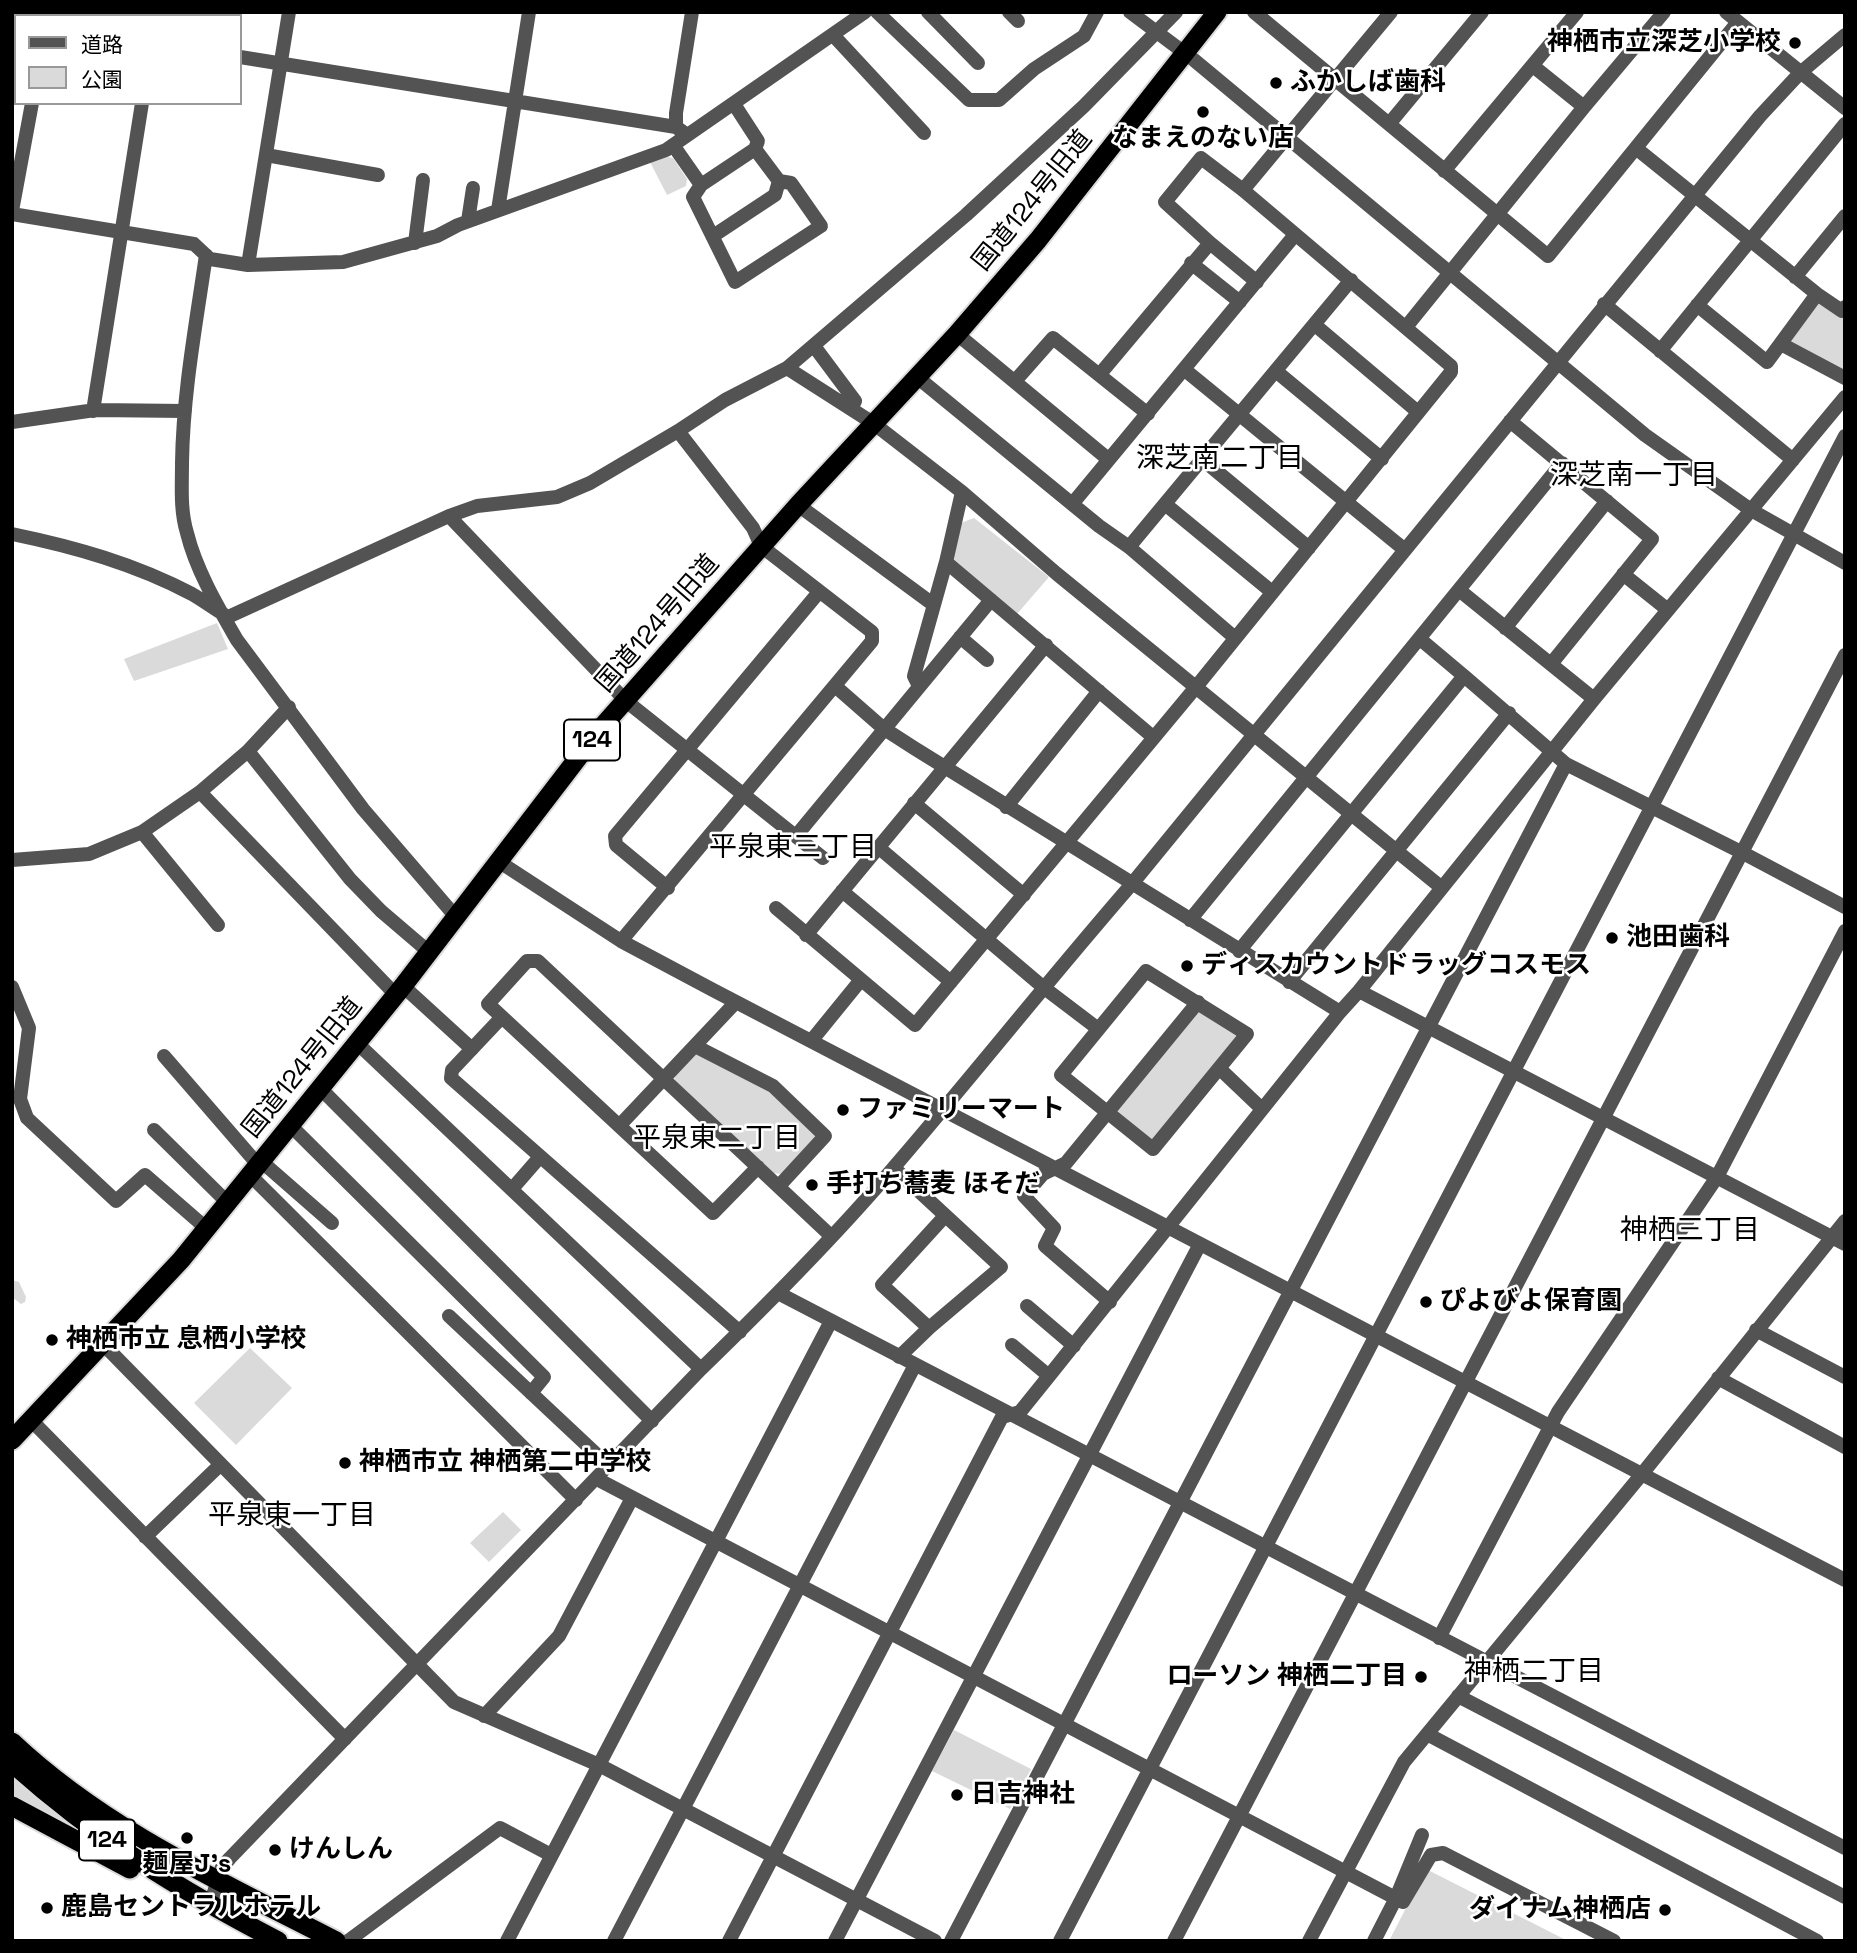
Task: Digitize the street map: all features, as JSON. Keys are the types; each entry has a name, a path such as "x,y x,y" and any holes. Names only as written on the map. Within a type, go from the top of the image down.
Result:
{"highway":[{"name":"国道124号旧道","path":"12,1440 181,1260 429,952 600,729 798,505 957,334 1038,240 1217,12"},
{"name":"124","path":"15,1752 104,1815 154,1846 336,1941"},
{"name":"124","path":"15,1752 60,1805 96,1833 151,1870 278,1941"},
{"name":"124","path":"12,1806 182,1895 211,1905"}],"street":[{"path":"248,265 289,12"},
{"path":"498,210 529,12"},
{"path":"32,105 12,213 194,244 210,260 248,265 343,262 437,236 468,221 666,150 673,145 680,125 692,12"},
{"path":"242,57 680,125 734,104 865,12"},
{"path":"877,12 970,100 999,100 1034,69 1084,36 1097,12"},
{"path":"928,12 978,63"},
{"path":"1130,12 1186,53 1644,435 1751,510 1845,563"},
{"path":"12,534 90,552 134,567 189,593 228,617 449,516 477,506 557,497 590,483 725,400 787,368 966,215 1083,106 1176,12"},
{"path":"1254,12 1548,256 1738,22"},
{"path":"1243,190 1391,12"},
{"path":"1389,124 1482,12"},
{"path":"1444,171 1577,12"},
{"path":"1406,327 1664,12"},
{"path":"1726,12 1845,108"},
{"path":"833,35 924,133"},
{"path":"211,1905 222,1867 230,1858 701,1369 778,1293 894,1168 1131,885 1760,116 1800,73 1845,35"},
{"path":"1533,66 1584,107"},
{"path":"734,104 758,141 755,149 701,185 693,197 735,282 821,226 791,183 779,181 755,149"},
{"path":"93,411 142,105"},
{"path":"1660,351 1845,124"},
{"path":"673,145 701,185"},
{"path":"1637,149 1817,294 1842,311 1845,307"},
{"path":"266,155 378,175"},
{"path":"776,908 915,1025 1196,687 1451,372 1451,366 1406,327 1201,158 1165,202 1257,282"},
{"path":"415,243 424,180"},
{"path":"713,236 775,195 779,181"},
{"path":"468,221 473,188"},
{"path":"1795,277 1845,216"},
{"path":"1073,503 1294,236"},
{"path":"1100,374 1210,243"},
{"path":"206,255 185,411 181,503 186,530 222,613 237,640 363,809 456,917"},
{"path":"1191,263 1240,302"},
{"path":"1129,547 1351,280"},
{"path":"1697,305 1767,362 1817,294"},
{"path":"1604,304 1793,460"},
{"path":"1314,325 1418,412"},
{"path":"957,334 1108,458"},
{"path":"1015,381 1053,338 1148,414"},
{"path":"1780,344 1845,378"},
{"path":"814,346 855,401 851,409"},
{"path":"787,368 873,423 962,492 1057,574 1442,888"},
{"path":"1185,370 1405,550"},
{"path":"1276,372 1382,459"},
{"path":"917,377 1099,526 1129,547 1234,637"},
{"path":"729,1941 1002,1417 1020,1412 1594,699 1845,397"},
{"path":"12,422 93,411 185,411"},
{"path":"1510,421 1652,538 1551,664"},
{"path":"621,941 872,641 872,632 761,546 753,528 678,431"},
{"path":"1060,1941 1845,436"},
{"path":"1202,459 1309,548"},
{"path":"1190,920 1562,463"},
{"path":"919,686 914,676 946,562 962,492"},
{"path":"1505,628 1607,501"},
{"path":"1165,504 1272,592"},
{"path":"798,505 934,605"},
{"path":"449,516 626,701 823,858"},
{"path":"946,562 1153,737"},
{"path":"1623,574 1668,610"},
{"path":"1459,590 1594,699"},
{"path":"668,888 616,845 615,836 820,592"},
{"path":"796,836 991,600"},
{"path":"960,637 988,660"},
{"path":"1420,639 1566,764 1845,907"},
{"path":"806,934 1046,645"},
{"path":"1174,1941 1845,655"},
{"path":"1239,951 1464,676"},
{"path":"835,686 883,728 1131,885 1340,1012"},
{"path":"1006,807 1099,691"},
{"path":"12,860 89,854 142,832 200,792 248,751 289,707"},
{"path":"1289,982 1509,713"},
{"path":"248,751 350,879 381,911 429,952"},
{"path":"951,1941 1566,764"},
{"path":"200,792 399,990 472,1049"},
{"path":"914,803 1024,895"},
{"path":"142,832 218,925"},
{"path":"878,847 1043,987 1097,1028"},
{"path":"498,862 621,941 1845,1580"},
{"path":"842,891 951,982"},
{"path":"1439,1638 1558,1412 1717,1177 1845,931"},
{"path":"758,1167 713,1213 488,1004 527,961 538,961 664,1077 831,1236"},
{"path":"1146,971 1247,1034 1153,1149 1061,1074 1097,1028 1146,971"},
{"path":"811,1040 860,981"},
{"path":"12,987 29,1028 20,1099 27,1118 116,1200 145,1175 206,1228"},
{"path":"1359,991 1839,1241"},
{"path":"619,1126 736,1002"},
{"path":"1110,1302 1045,1246 1054,1228 1024,1196 1043,1174 1066,1163 1198,1002"},
{"path":"502,1017 452,1070 451,1078 740,1332"},
{"path":"357,1043 701,1369"},
{"path":"695,1046 773,1086 825,1136 779,1186"},
{"path":"164,1056 254,1160 255,1167 576,1500"},
{"path":"1220,1069 1262,1109"},
{"path":"320,1088 652,1421"},
{"path":"290,1125 544,1377 531,1393"},
{"path":"154,1130 227,1202"},
{"path":"512,1189 539,1158"},
{"path":"255,1167 332,1223"},
{"path":"894,1168 1000,1267 899,1357"},
{"path":"929,1328 882,1285 946,1216"},
{"path":"1309,1941 1404,1762 1642,1474 1756,1330 1839,1241 1845,1222"},
{"path":"835,1941 1200,1244"},
{"path":"778,1293 1845,1848"},
{"path":"1027,1306 1074,1346"},
{"path":"449,1316 609,1466"},
{"path":"507,1941 831,1321"},
{"path":"1756,1330 1845,1377"},
{"path":"103,1345 454,1702 599,1765 857,1898 934,1941"},
{"path":"1012,1345 1049,1376"},
{"path":"614,1941 915,1365"},
{"path":"1718,1378 1845,1447"},
{"path":"31,1420 345,1739"},
{"path":"145,1536 220,1465"},
{"path":"597,1479 1403,1902 1432,1855 1443,1853 1615,1941"},
{"path":"484,1716 559,1636 632,1498"},
{"path":"1458,1696 1845,1897"},
{"path":"1427,1734 1816,1941"},
{"path":"348,1941 500,1828 551,1855"},
{"path":"1374,1941 1396,1898 1422,1835"}],"green space":[{"path":"661,156 673,158 687,179 686,186 667,195 650,162"},
{"path":"1822,301 1842,318 1845,316 1845,372 1789,341 1817,302"},
{"path":"974,518 1049,577 1017,614 952,558 961,523"},
{"path":"217,623 228,649 134,681 124,659"},
{"path":"1199,1008 1240,1035 1154,1144 1115,1112"},
{"path":"696,1053 765,1088 814,1133 816,1138 783,1174 772,1173 675,1080 674,1076"},
{"path":"12,1280 19,1282 26,1297 21,1304 12,1297"},
{"path":"250,1348 292,1388 236,1445 194,1403"},
{"path":"503,1512 521,1530 489,1562 470,1543"},
{"path":"954,1730 1031,1769 1010,1809 932,1771"},
{"path":"12,1772 94,1839 12,1797"},
{"path":"1426,1869 1568,1941 1389,1941"}],"place":[{"name":"神栖市立深芝小学校","path":"1795,43"},
{"name":"ふかしば歯科","path":"1276,83"},
{"name":"なまえのない店","path":"1203,112"},
{"name":"池田歯科","path":"1612,938"},
{"name":"ディスカウントドラッグコスモス","path":"1187,966"},
{"name":"ファミリーマート","path":"843,1110"},
{"name":"手打ち蕎麦 ほそだ","path":"812,1185"},
{"name":"ぴよびよ保育園","path":"1426,1302"},
{"name":"神栖市立 息栖小学校","path":"52,1340"},
{"name":"神栖市立 神栖第二中学校","path":"345,1463"},
{"name":"ローソン 神栖二丁目","path":"1421,1677"},
{"name":"日吉神社","path":"957,1795"},
{"name":"麺屋J's","path":"187,1838"},
{"name":"けんしん","path":"275,1850"},
{"name":"鹿島セントラルホテル","path":"47,1908"},
{"name":"ダイナム神栖店","path":"1665,1910"}],"district":[{"name":"深芝南二丁目","path":"1220,459"},
{"name":"深芝南一丁目","path":"1634,476"},
{"name":"平泉東三丁目","path":"793,848"},
{"name":"平泉東二丁目","path":"717,1139"},
{"name":"神栖三丁目","path":"1690,1231"},
{"name":"平泉東一丁目","path":"292,1516"},
{"name":"神栖二丁目","path":"1534,1672"}]}
